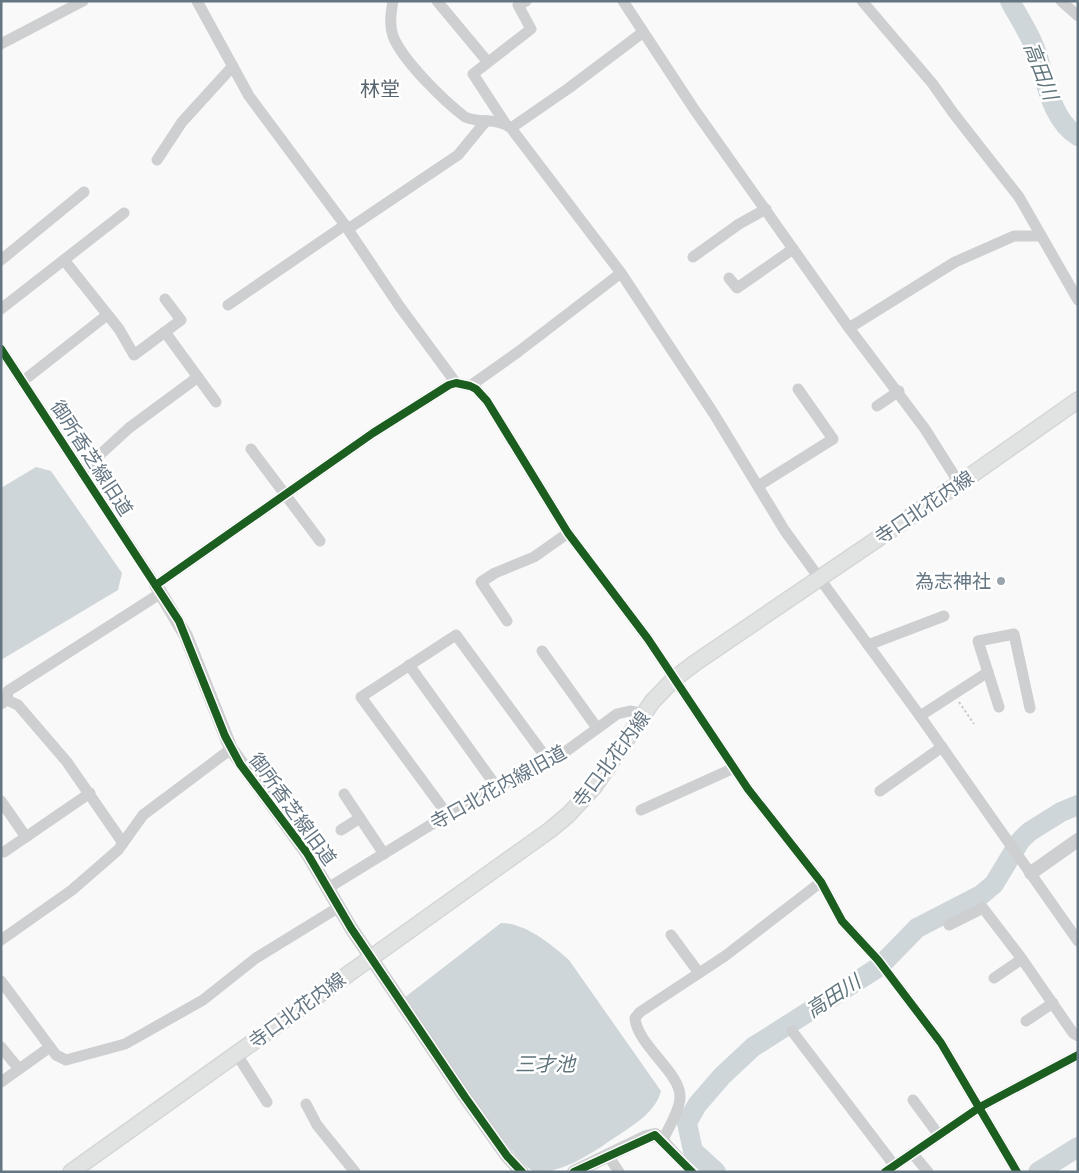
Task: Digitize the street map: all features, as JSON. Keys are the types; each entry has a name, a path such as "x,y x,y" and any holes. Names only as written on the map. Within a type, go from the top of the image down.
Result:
{"main road":[{"name":"寺口北花内線","path":"71,1172 568,815 594,787 644,714 674,679 694,663 1078,400"}],"street":[{"path":"2,42 82,1"},
{"path":"197,1 259,110 347,227 395,300 456,383 476,389 487,401 568,533 648,639 734,768 821,882 842,921 878,960 941,1042 1017,1172"},
{"path":"393,1 390,25 394,37 409,62 458,112 472,120 508,126 569,88 642,32"},
{"path":"438,1 487,62"},
{"path":"526,1 518,5 531,29 472,74 508,126 621,273 819,578 942,746 1078,941"},
{"path":"623,1 642,32 849,328 898,392 959,483"},
{"path":"862,1 918,65 1007,180 1029,212 1078,300"},
{"path":"1061,1 1078,16"},
{"path":"157,160 182,122 233,66"},
{"path":"228,306 458,155 486,121"},
{"path":"1,260 84,192"},
{"path":"693,257 739,224 766,209"},
{"path":"1,310 124,213"},
{"path":"849,328 955,262 1014,236 1041,236"},
{"path":"729,278 737,288 793,248"},
{"path":"64,260 107,315 134,355 181,320 165,299"},
{"path":"470,386 518,352 621,273"},
{"path":"23,381 107,315"},
{"path":"165,332 216,402"},
{"name":"御所香芝線旧道","path":"1,349 159,589 186,636 231,749 307,853 339,908 465,1097 507,1156 522,1172"},
{"path":"82,472 129,428 198,377"},
{"path":"123,843 67,762 18,705 4,702 8,691 159,589 285,494 394,420 456,383"},
{"path":"758,486 832,439 798,389"},
{"path":"877,406 898,392"},
{"path":"251,449 320,541"},
{"path":"507,621 482,582 495,573 534,557 568,533"},
{"path":"868,645 944,616"},
{"path":"998,707 978,641 1014,634 1030,708"},
{"path":"447,814 361,697 456,635 550,762"},
{"path":"542,651 598,728"},
{"path":"409,665 496,786"},
{"path":"920,716 988,672"},
{"name":"寺口北花内線旧道","path":"328,888 496,786 550,762 624,711 644,714"},
{"path":"880,791 942,746"},
{"path":"1,940 54,904 123,843 143,816 231,749"},
{"path":"641,810 734,768"},
{"path":"4,852 90,793"},
{"path":"344,794 384,854"},
{"path":"1,801 26,837"},
{"path":"340,830 360,818"},
{"path":"1031,873 1078,840"},
{"path":"662,1140 679,1106 679,1090 639,1032 635,1018 640,1012 725,956 821,882"},
{"path":"1,981 5,994 60,1058 66,1060 125,1044 196,1004 256,958 339,908"},
{"path":"949,925 983,908 1022,959 1073,1033 1078,1036"},
{"path":"671,934 699,973"},
{"path":"994,978 1022,959"},
{"path":"1026,1021 1053,1003"},
{"path":"792,1031 890,1169 938,1134 980,1107 1078,1054"},
{"path":"1,1047 19,1070"},
{"path":"1,1082 50,1047"},
{"path":"236,1053 267,1102"},
{"path":"913,1100 938,1134"},
{"path":"306,1104 322,1132 355,1172"},
{"path":"574,1172 609,1157 646,1137 655,1135 692,1172"},
{"path":"912,1153 928,1172"},
{"path":"609,1157 618,1172"}],"path":[{"path":"954,694 974,724"}],"water":[{"path":"36,467 51,471 122,573 118,590 1,660 1,488"},
{"name":"三才池","path":"501,923 528,930 546,941 569,960 661,1091 658,1100 645,1115 604,1145 571,1164 544,1172 535,1172 509,1147 469,1093 404,998"}],"waterway":[{"name":"高田川","path":"1010,1 1034,46 1054,108 1068,128 1078,136"},
{"name":"高田川","path":"716,1172 693,1151 687,1123 697,1105 722,1076 753,1047 879,967 917,928 981,895 994,884 1020,841 1029,832 1061,812 1078,805"},
{"path":"1038,1172 1078,1147"}],"cycle path":[{"path":"1,349 179,621 225,736 240,764 307,853 351,928 465,1097 507,1156 522,1172"},
{"path":"156,585 373,433 449,385 456,383 476,389 487,401 568,533 648,639 748,789 821,882 842,921 878,960 941,1043 1017,1172"},
{"path":"885,1172 980,1107 1078,1055"},
{"path":"574,1172 655,1135 692,1172"}],"place":[{"name":"為志神社","path":"1001,581"}],"district":[{"name":"林堂","path":"380,89"}]}
